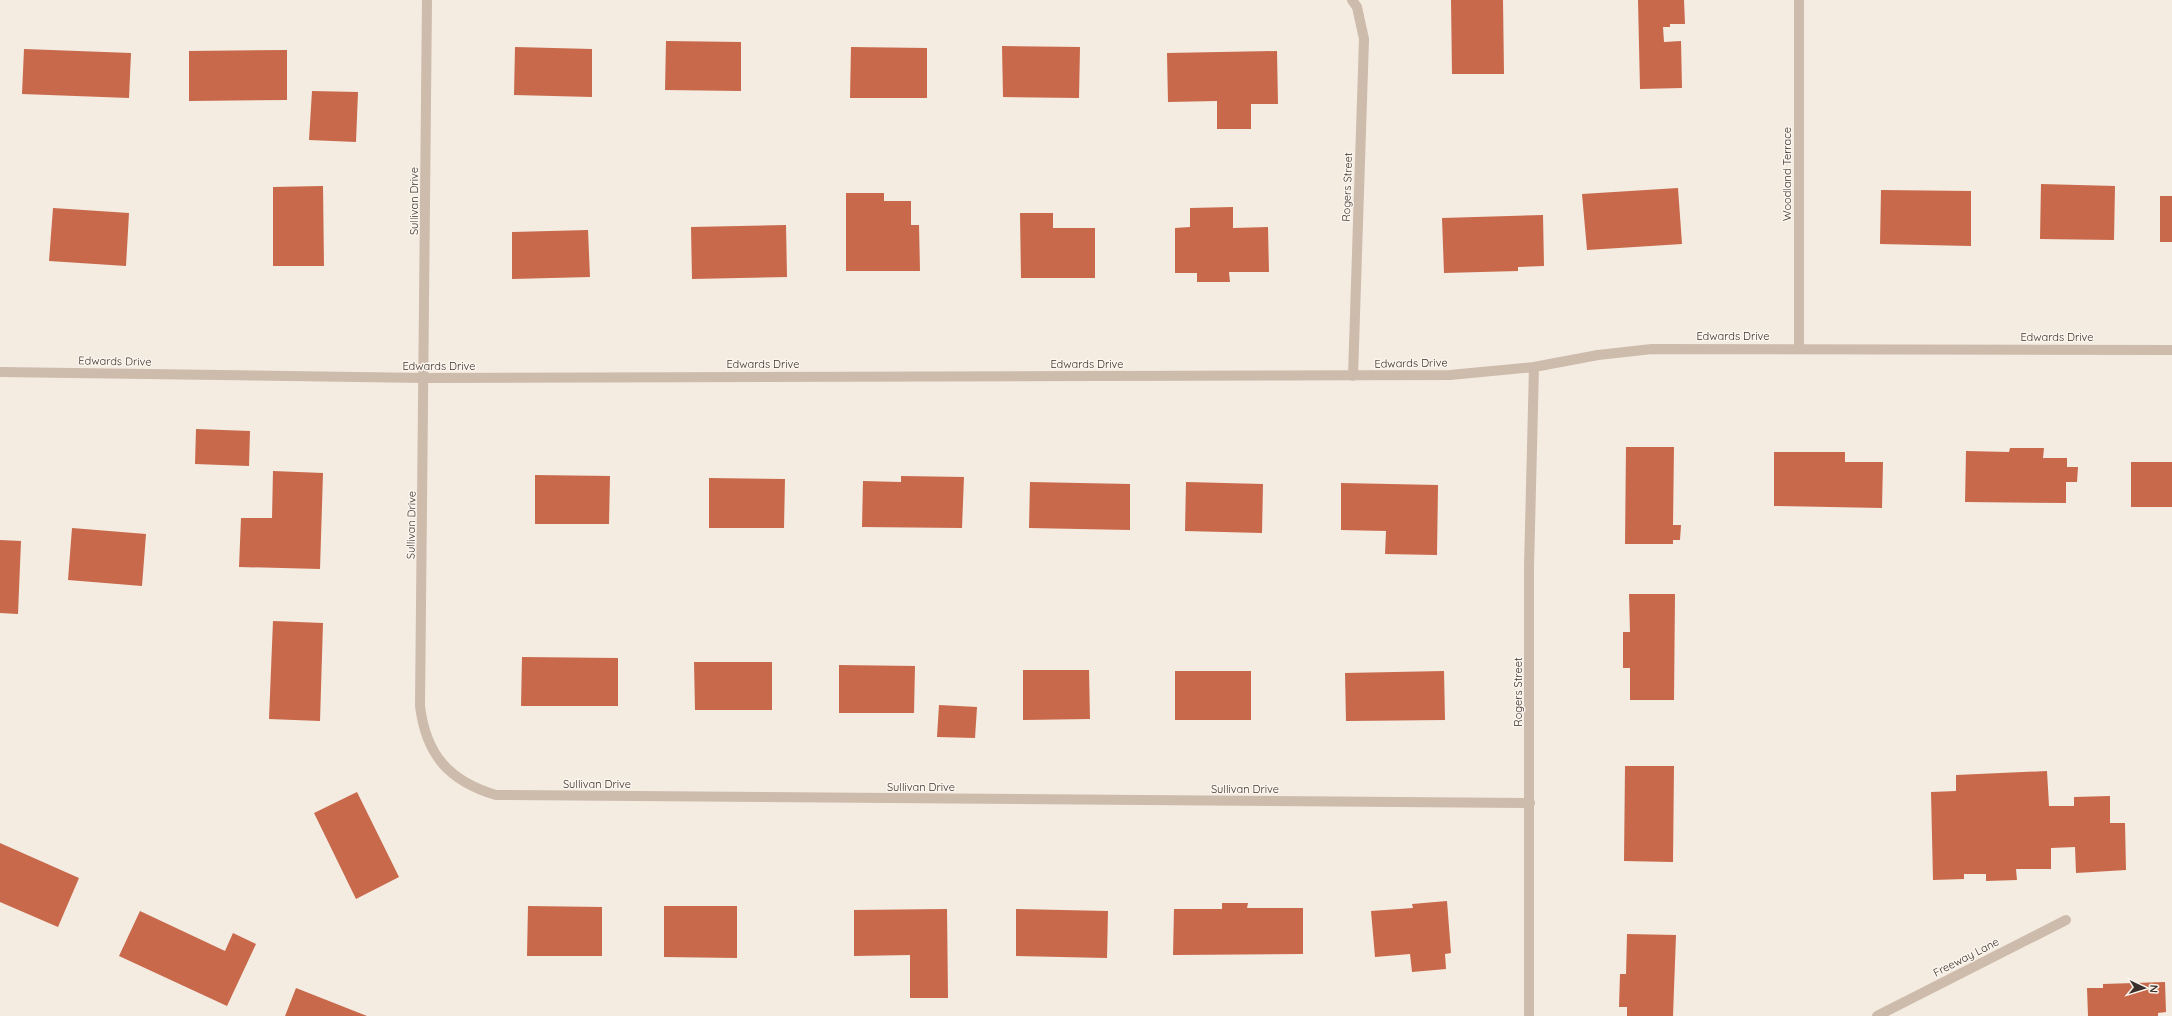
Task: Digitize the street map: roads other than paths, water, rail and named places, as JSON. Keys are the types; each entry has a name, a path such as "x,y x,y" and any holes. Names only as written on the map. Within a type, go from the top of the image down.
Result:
{"street":[{"name":"Sullivan Drive","path":"427,0 425,378 420,706 422,722 431,748 452,774 475,789 496,796 1530,803"},
{"name":"Rogers Street","path":"1352,0 1357,7 1364,39 1352,376"},
{"name":"Woodland Terrace","path":"1799,0 1799,348"},
{"name":"Edwards Drive","path":"0,372 425,378 1352,376 1450,375 1534,367 1598,355 1652,349 1799,348 2172,350"},
{"name":"Rogers Street","path":"1529,1016 1529,567 1534,367"},
{"name":"Freeway Lane","path":"1877,1016 2066,920"}]}
